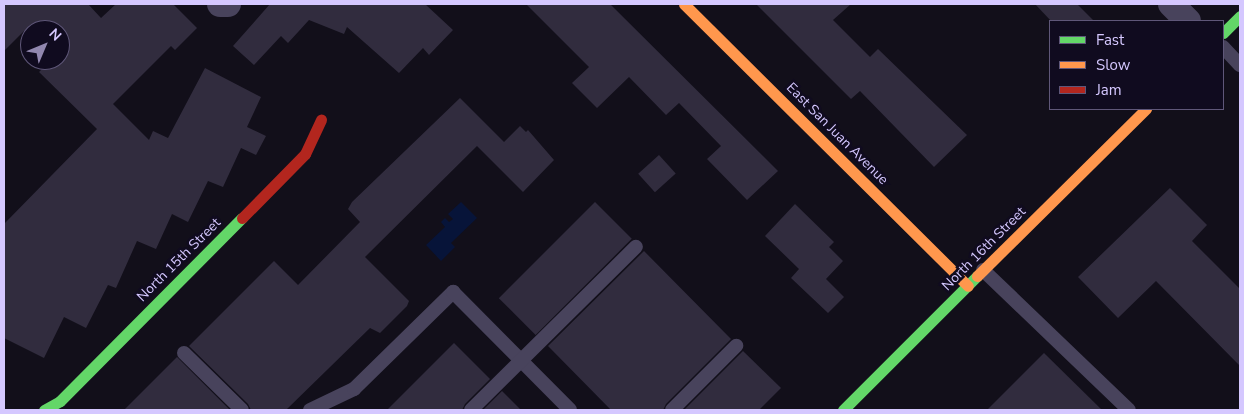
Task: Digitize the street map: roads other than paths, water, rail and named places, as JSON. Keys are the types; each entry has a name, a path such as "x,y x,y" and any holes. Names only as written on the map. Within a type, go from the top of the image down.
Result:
{"street":[{"path":"220,4 228,4"},
{"name":"East San Juan Avenue","path":"684,4 968,286"},
{"path":"1171,4 1187,20"},
{"path":"1224,32 1240,16"},
{"name":"North 16th Street","path":"843,410 1145,110"},
{"name":"North 15th Street","path":"44,410 60,401 306,154 321,119"}],"lane":[{"path":"1224,48 1240,65"},
{"path":"471,410 636,247"},
{"path":"983,270 1129,410"},
{"path":"310,410 354,389 453,292 570,410"},
{"path":"672,410 736,346"},
{"path":"184,354 242,410"}],"water":[{"path":"461,202 477,218 451,243 455,247 441,261 426,245 445,227 441,222 445,218 449,222 453,219 448,214"}]}
